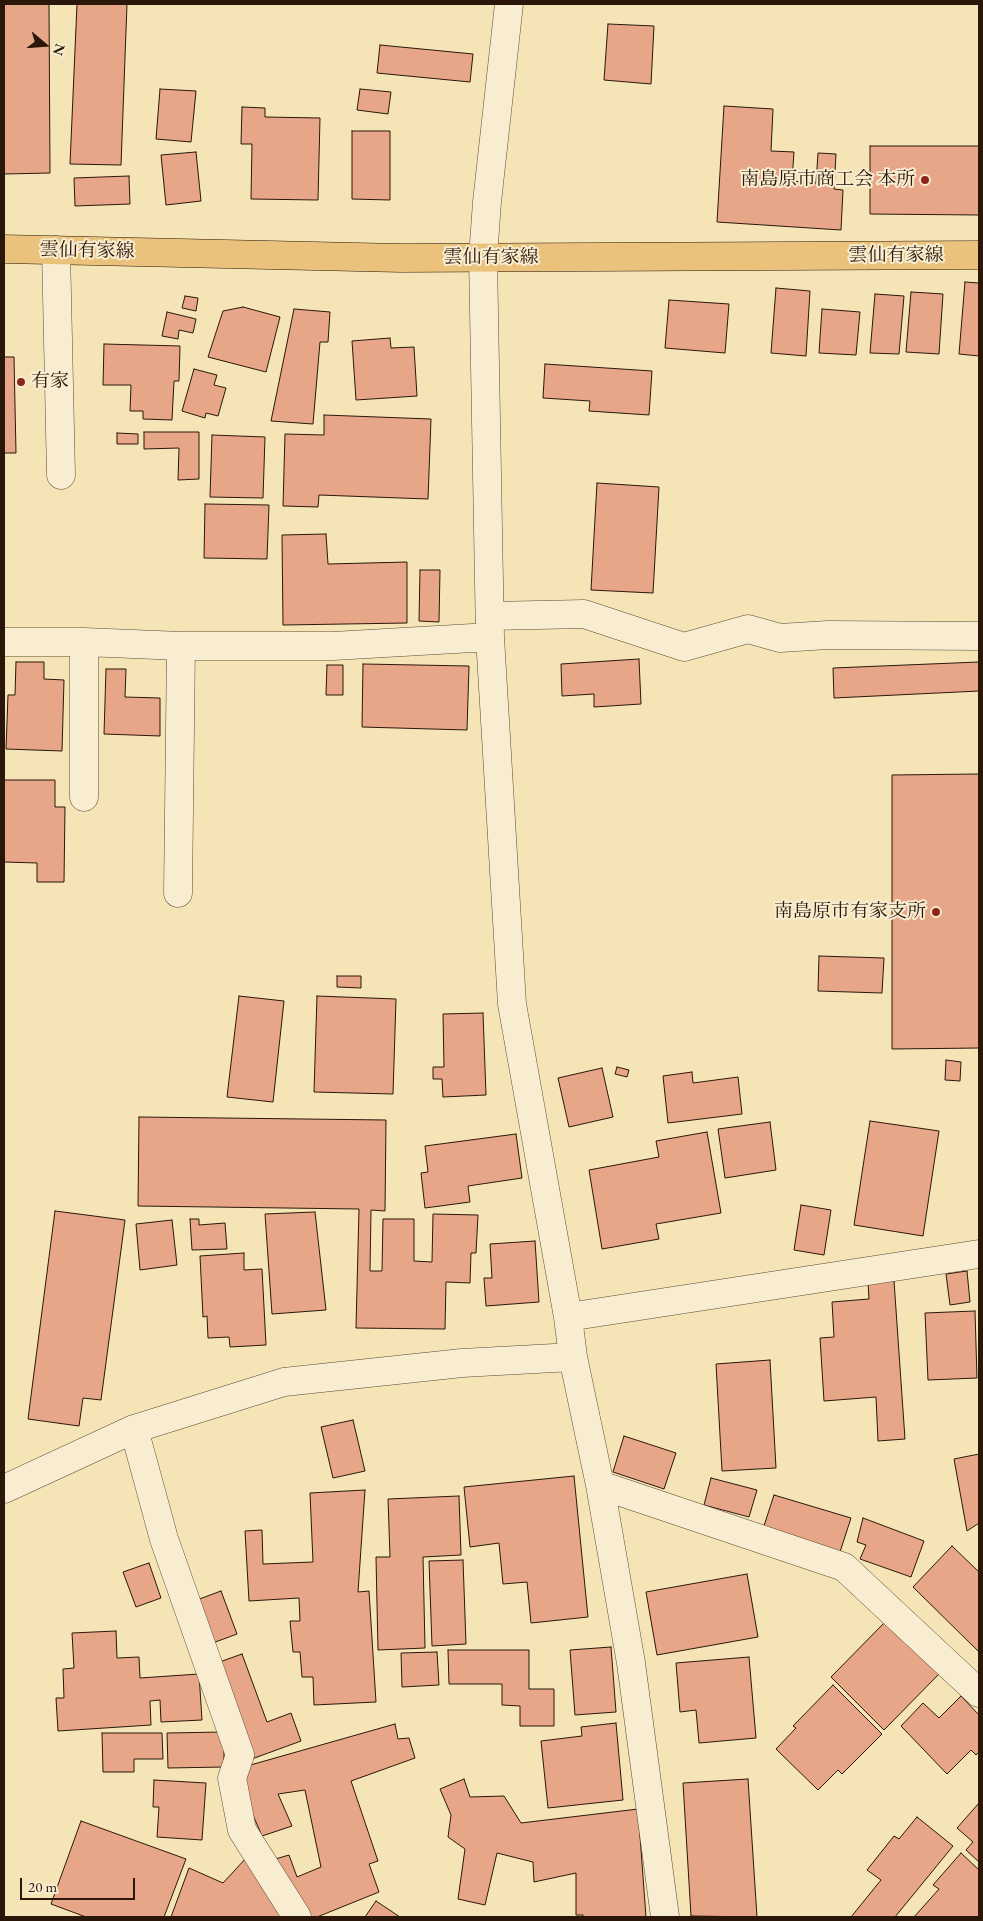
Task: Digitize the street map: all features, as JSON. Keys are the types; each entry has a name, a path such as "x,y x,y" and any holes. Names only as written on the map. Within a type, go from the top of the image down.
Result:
{"main road":[{"name":"雲仙有家線","path":"4,249 401,258 979,255"}],"street":[{"path":"509,4 488,192 483,258 490,626 512,1004 568,1317 573,1357 600,1485 631,1663 665,1917"},
{"path":"56,250 61,475"},
{"path":"4,642 84,642 181,646 333,646 584,614 684,647 748,629 780,638 828,635 979,636"},
{"path":"84,642 84,797"},
{"path":"178,893 181,646"},
{"path":"568,1317 979,1254"},
{"path":"4,1489 134,1429 284,1382 462,1363 573,1357"},
{"path":"134,1429 164,1539 240,1755 232,1778 242,1830 297,1917"},
{"path":"600,1485 844,1567 979,1694"}],"building":[{"path":"4,4 49,4 50,173 4,174"},
{"path":"77,4 127,4 121,165 70,164"},
{"path":"608,24 654,26 651,84 604,80"},
{"path":"380,45 473,54 470,82 377,73"},
{"path":"160,89 196,91 191,142 156,139"},
{"path":"360,89 391,92 388,114 357,110"},
{"path":"724,106 773,109 771,151 794,152 792,181 816,183 818,153 836,154 834,189 843,190 841,230 717,222"},
{"path":"242,107 265,108 265,117 320,118 318,200 251,199 252,144 241,144"},
{"path":"352,131 390,131 390,200 352,199"},
{"name":"南島原市商工会 本所","path":"870,146 979,146 979,215 870,214"},
{"path":"196,152 201,201 166,205 161,155"},
{"path":"129,176 130,204 75,206 74,178"},
{"path":"965,282 979,283 979,356 959,354"},
{"path":"776,288 810,291 806,356 771,353"},
{"path":"911,292 943,294 939,354 906,352"},
{"path":"875,294 904,296 899,354 870,353"},
{"path":"185,296 198,298 196,311 182,308"},
{"path":"669,300 729,304 725,353 665,348"},
{"path":"243,307 280,317 266,372 208,357 223,311"},
{"path":"294,309 330,312 328,342 320,342 313,424 271,421"},
{"path":"822,309 860,312 856,355 819,353"},
{"path":"167,312 196,319 193,333 179,330 178,339 162,336"},
{"path":"390,338 391,348 414,347 417,396 356,400 352,341"},
{"path":"104,344 180,346 179,381 174,381 172,420 143,419 143,411 130,411 131,385 103,385"},
{"path":"4,357 14,357 16,453 4,453"},
{"path":"545,364 652,371 649,415 589,411 590,401 543,398"},
{"path":"194,369 217,375 214,385 226,388 218,416 206,413 205,418 182,411"},
{"path":"324,415 431,419 428,499 319,495 318,507 283,506 285,434 324,435"},
{"path":"144,432 199,432 199,479 178,480 179,448 144,449"},
{"path":"117,433 138,434 138,444 117,444"},
{"path":"212,435 265,437 263,498 210,497"},
{"path":"597,483 659,487 653,593 591,590"},
{"path":"205,504 269,505 267,559 204,558"},
{"path":"326,534 328,564 407,562 407,623 283,625 282,535"},
{"path":"420,570 440,570 439,622 419,621"},
{"path":"639,659 641,704 594,707 594,694 562,696 561,664"},
{"path":"16,662 44,662 44,679 64,680 62,751 6,749 8,695 15,695"},
{"path":"979,662 979,691 834,698 833,668"},
{"path":"363,664 469,666 467,730 362,727"},
{"path":"327,665 343,665 343,695 326,695"},
{"path":"106,669 126,669 125,697 160,698 160,736 104,734"},
{"name":"南島原市有家支所","path":"979,774 979,1048 892,1049 892,775"},
{"path":"4,780 55,780 55,807 65,807 64,882 37,882 37,863 4,862"},
{"path":"819,956 884,958 882,993 818,991"},
{"path":"337,976 361,976 361,988 337,987"},
{"path":"239,996 284,1001 273,1102 227,1097"},
{"path":"317,996 396,999 393,1094 314,1092"},
{"path":"483,1013 486,1095 443,1097 442,1079 433,1079 433,1067 444,1067 443,1014"},
{"path":"946,1060 961,1062 960,1081 945,1080"},
{"path":"617,1067 629,1070 627,1077 615,1074"},
{"path":"602,1068 613,1117 569,1127 558,1078"},
{"path":"692,1072 693,1083 738,1077 742,1114 668,1123 663,1076"},
{"path":"139,1117 386,1120 385,1211 371,1210 370,1271 382,1271 383,1219 414,1219 414,1261 432,1262 433,1214 478,1215 476,1253 471,1253 470,1283 446,1282 445,1329 356,1328 359,1209 138,1206"},
{"path":"870,1121 939,1131 923,1236 854,1225"},
{"path":"770,1122 776,1170 725,1178 718,1129"},
{"path":"707,1132 721,1213 656,1224 659,1239 602,1249 589,1170 659,1157 656,1141"},
{"path":"516,1134 522,1178 468,1186 470,1202 425,1208 421,1173 428,1172 425,1146"},
{"path":"801,1205 831,1210 824,1255 794,1250"},
{"path":"55,1211 125,1220 101,1400 83,1398 79,1426 28,1419"},
{"path":"315,1212 326,1310 272,1314 265,1214"},
{"path":"190,1219 199,1219 199,1225 225,1223 227,1249 192,1250"},
{"path":"172,1220 177,1265 140,1270 136,1224"},
{"path":"535,1241 539,1302 486,1306 484,1278 492,1278 490,1244"},
{"path":"244,1253 244,1270 262,1269 266,1345 230,1347 229,1337 208,1338 207,1316 203,1317 200,1256"},
{"path":"967,1271 970,1302 950,1305 946,1274"},
{"path":"894,1281 905,1439 878,1441 876,1397 824,1401 820,1338 834,1337 832,1302 869,1299 868,1282"},
{"path":"975,1311 977,1378 928,1380 925,1313"},
{"path":"770,1360 776,1468 722,1471 716,1364"},
{"path":"353,1420 365,1471 333,1478 321,1427"},
{"path":"624,1436 676,1453 664,1489 613,1472"},
{"path":"979,1454 979,1523 967,1531 954,1459"},
{"path":"574,1476 588,1617 531,1623 527,1582 503,1584 499,1543 470,1547 464,1487"},
{"path":"711,1478 757,1490 749,1517 704,1505"},
{"path":"365,1490 358,1592 369,1591 376,1702 314,1705 313,1677 302,1677 300,1652 293,1652 290,1621 300,1621 299,1598 249,1601 245,1531 262,1530 263,1564 313,1562 310,1493"},
{"path":"774,1495 851,1518 840,1552 763,1529"},
{"path":"459,1496 461,1555 423,1557 425,1648 378,1650 376,1557 390,1557 388,1499"},
{"path":"863,1518 924,1541 911,1577 860,1559 866,1545 857,1542"},
{"path":"952,1546 979,1572 979,1652 913,1587"},
{"path":"463,1560 466,1644 432,1646 429,1561"},
{"path":"149,1563 161,1598 136,1607 123,1572"},
{"path":"747,1574 758,1637 657,1655 646,1592"},
{"path":"221,1591 237,1634 210,1644 194,1601"},
{"path":"886,1621 939,1674 884,1730 831,1677"},
{"path":"116,1631 117,1658 139,1657 140,1678 199,1674 202,1720 161,1722 160,1700 150,1701 151,1725 58,1731 56,1698 64,1698 63,1669 74,1668 72,1633"},
{"path":"611,1647 616,1712 575,1715 570,1650"},
{"path":"448,1650 529,1650 529,1689 554,1689 554,1726 520,1726 520,1706 502,1705 502,1684 449,1684"},
{"path":"437,1652 439,1685 402,1687 401,1653"},
{"path":"242,1654 267,1722 291,1713 301,1741 249,1760 214,1664"},
{"path":"749,1657 756,1738 699,1743 696,1710 680,1712 676,1663"},
{"path":"833,1685 882,1734 842,1774 838,1770 818,1790 776,1749 796,1728 793,1726"},
{"path":"961,1696 979,1715 979,1752 976,1755 971,1750 947,1774 901,1726 923,1703 939,1718"},
{"path":"616,1723 623,1800 548,1808 541,1741 582,1736 581,1727"},
{"path":"395,1724 398,1739 409,1738 415,1758 351,1781 378,1861 369,1864 379,1892 317,1917 310,1917 272,1860 289,1855 297,1877 321,1867 305,1790 278,1794 292,1826 262,1836 243,1792 247,1766"},
{"path":"224,1732 224,1767 168,1768 167,1733"},
{"path":"102,1733 162,1733 163,1759 134,1759 134,1772 103,1772"},
{"path":"464,1779 470,1797 504,1796 521,1823 638,1809 646,1917 583,1917 583,1915 576,1915 576,1873 534,1882 533,1862 497,1853 485,1905 458,1899 465,1849 448,1837 451,1815 440,1789"},
{"path":"748,1779 757,1917 691,1916 683,1783"},
{"path":"154,1780 206,1783 202,1840 157,1837 159,1807 153,1807"},
{"path":"979,1803 979,1862 966,1850 973,1842 957,1828"},
{"path":"917,1817 953,1846 895,1917 851,1917 881,1880 867,1870 894,1836 899,1839"},
{"path":"81,1821 186,1859 164,1917 86,1917 51,1904"},
{"path":"961,1853 979,1870 979,1917 914,1917 939,1889 933,1885"},
{"path":"247,1857 283,1917 171,1917 189,1868 223,1883"},
{"path":"376,1901 400,1917 365,1917"}],"place":[{"name":"南島原市商工会 本所","path":"925,180"},
{"name":"有家","path":"21,382"},
{"name":"南島原市有家支所","path":"936,912"}]}
